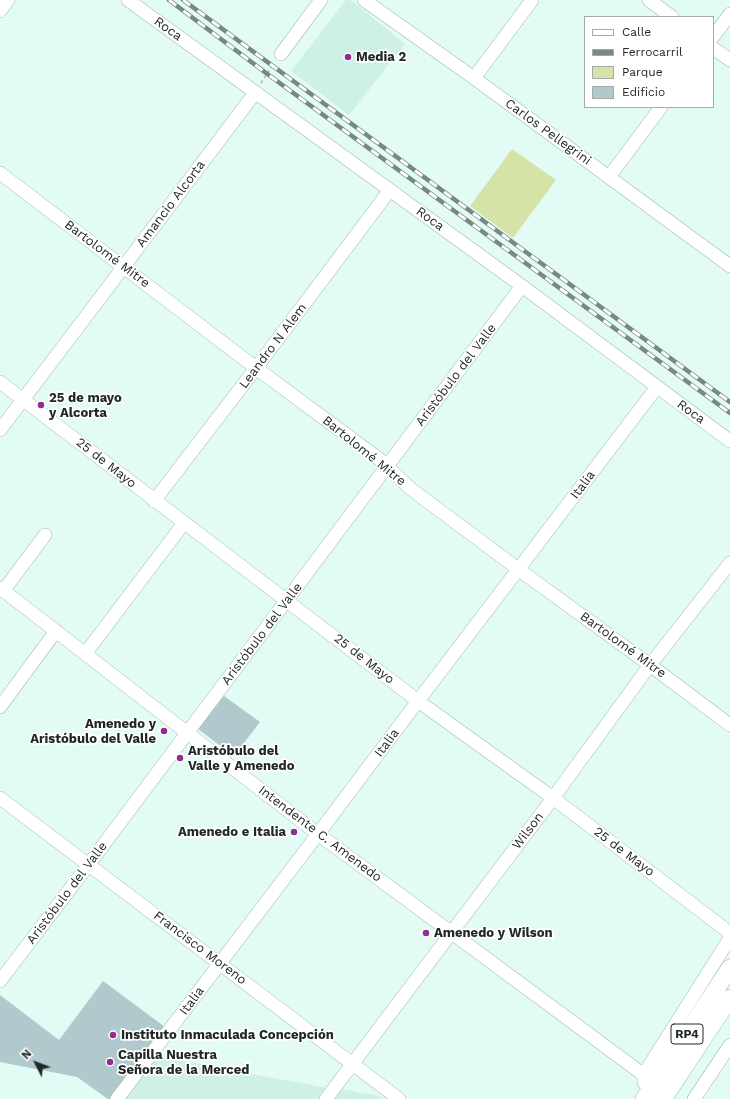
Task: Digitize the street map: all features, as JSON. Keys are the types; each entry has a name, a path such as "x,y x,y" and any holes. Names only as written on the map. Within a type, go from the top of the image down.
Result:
{"main road":[{"name":"RP4","path":"644,1099 730,968"},
{"name":"RP4","path":"664,1099 730,998"}],"street":[{"path":"0,11 8,0"},
{"name":"Roca","path":"128,0 257,89 390,190 730,440"},
{"path":"278,58 321,0"},
{"name":"Carlos Pellegrini","path":"364,0 474,78 730,266"},
{"path":"474,78 532,0"},
{"path":"649,0 671,16"},
{"path":"714,36 730,14"},
{"path":"714,49 730,60"},
{"name":"Amancio Alcorta","path":"0,430 257,89"},
{"path":"609,177 660,108"},
{"name":"Bartolomé Mitre","path":"0,173 256,368 379,459 411,489 730,725"},
{"name":"Leandro N Alem","path":"154,500 256,368 390,190"},
{"name":"Aristóbulo del Valle","path":"0,981 188,733 522,286"},
{"name":"25 de Mayo","path":"0,382 418,700 553,798 730,933"},
{"name":"Italia","path":"117,1099 418,700 657,387"},
{"path":"86,654 184,523"},
{"path":"2,590 45,535"},
{"name":"Wilson","path":"326,1099 453,933 650,665 730,563"},
{"name":"Intendente C. Amenedo","path":"2,590 318,834 644,1075"},
{"path":"0,707 56,631"},
{"name":"Francisco Moreno","path":"0,798 400,1099"},
{"path":"644,1099 644,1075 730,938"},
{"path":"694,1099 730,1045"}],"path":[{"path":"257,89 278,58"}],"shaded area":[{"name":"Media 2","path":"346,0 351,0 405,44 349,115 291,71"},
{"name":"Instituto Inmaculada Concepción","path":"157,1056 327,1088 318,1099 124,1099"},
{"path":"342,1089 379,1096 383,1099 335,1099"}],"green space":[{"path":"512,149 556,180 513,238 470,206"}],"building":[{"path":"224,696 260,722 234,756 198,729"},
{"name":"Instituto Inmaculada Concepción","path":"103,981 169,1030 113,1099 108,1099 77,1077 0,1062 0,995 59,1040"}],"railway":[{"path":"169,0 266,73 730,413"},
{"path":"183,0 730,402"}],"place":[{"name":"Media 2","path":"348,57"},
{"name":"25 de mayo y Alcorta","path":"41,405"},
{"name":"Amenedo y Aristóbulo del Valle","path":"164,731"},
{"name":"Aristóbulo del Valle y Amenedo","path":"180,758"},
{"name":"Amenedo e Italia","path":"294,832"},
{"name":"Amenedo y Wilson","path":"426,933"},
{"name":"Instituto Inmaculada Concepción","path":"113,1035"},
{"name":"Capilla Nuestra Señora de la Merced","path":"110,1062"}]}
